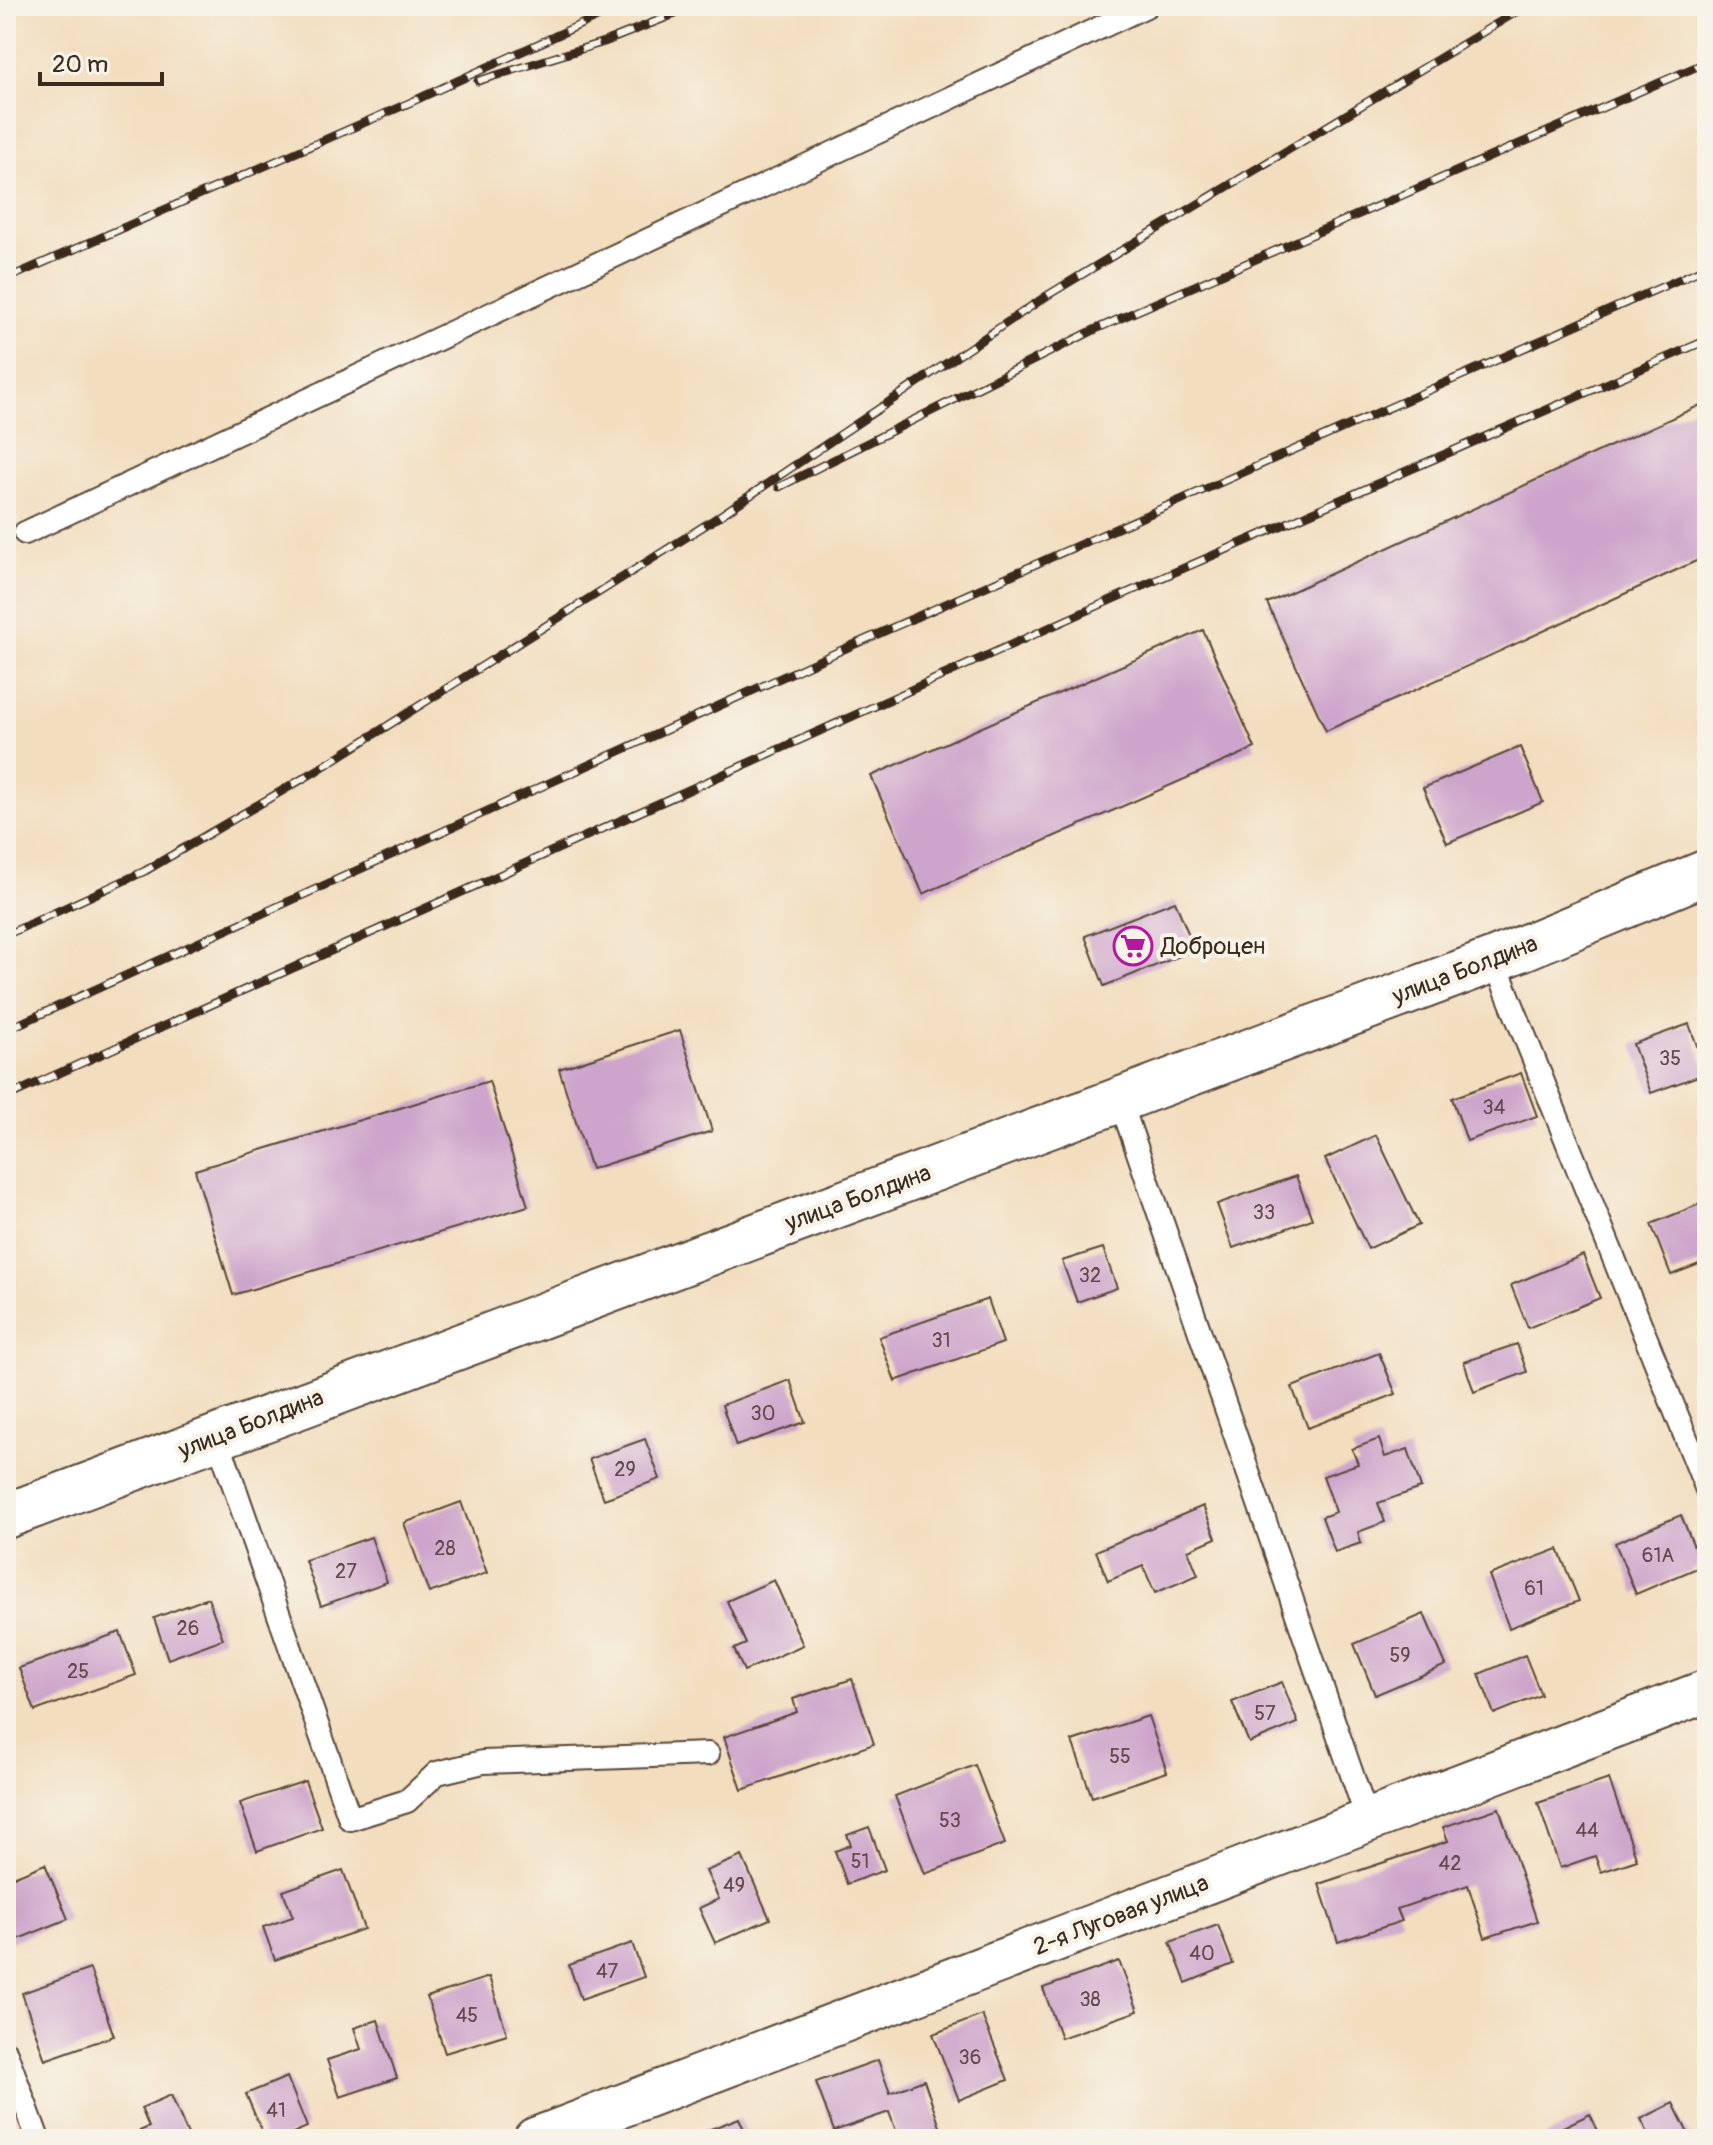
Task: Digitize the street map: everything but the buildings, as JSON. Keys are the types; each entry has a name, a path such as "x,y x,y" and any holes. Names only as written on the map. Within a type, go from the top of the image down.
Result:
{"main road":[{"name":"улица Болдина","path":"6,1516 1494,960 1707,872"}],"street":[{"name":"2-я Луговая улица","path":"535,2139 1707,1691"}],"lane":[{"path":"25,533 1146,6"},
{"path":"1494,960 1707,1490"},
{"path":"1120,1100 1368,1821"},
{"path":"217,1437 350,1819 407,1801 437,1773 483,1762 708,1754"},
{"path":"6,2053 38,2139"}],"railway":[{"path":"6,279 409,103 621,6"},
{"path":"478,81 604,42 695,6"},
{"path":"6,935 145,871 316,771 715,519 1048,295 1526,6"},
{"path":"779,487 1096,329 1707,62"},
{"path":"6,1030 844,649 1707,267"},
{"path":"6,1097 1113,599 1707,340"}],"place":[{"name":"Доброцен","path":"1133,946"}]}
